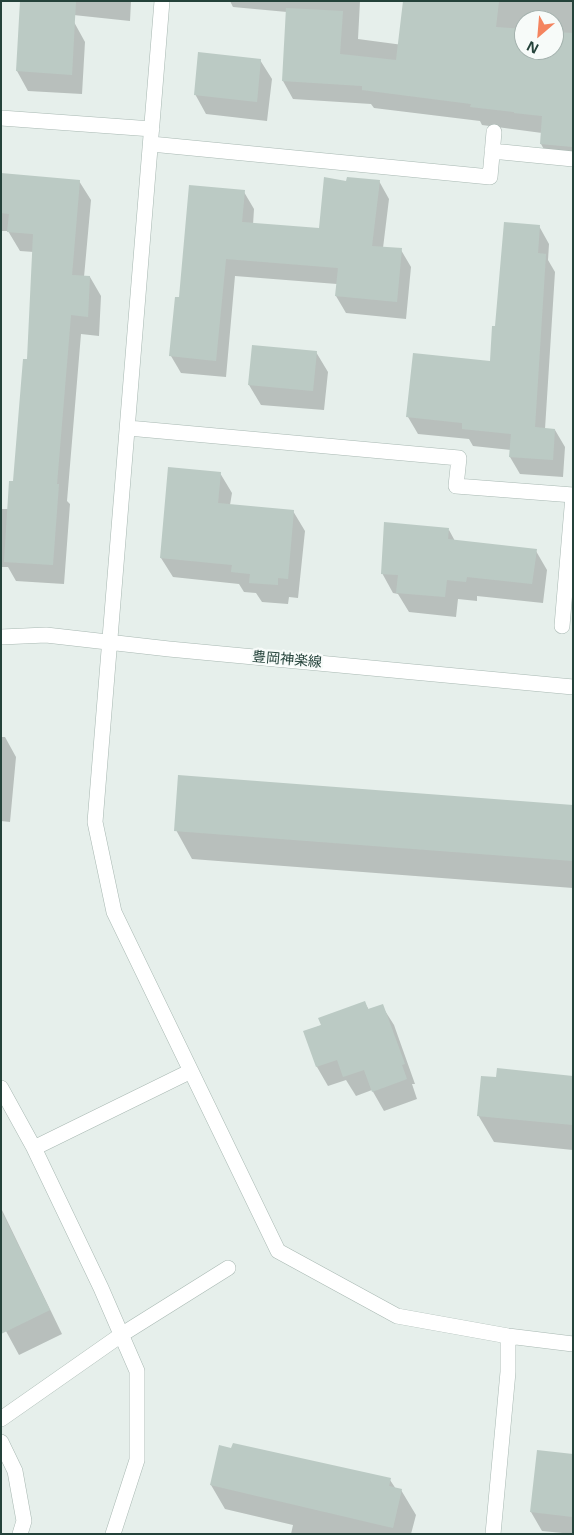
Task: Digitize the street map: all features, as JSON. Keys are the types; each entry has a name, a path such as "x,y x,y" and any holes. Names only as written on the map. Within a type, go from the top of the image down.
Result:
{"street":[{"path":"162,1 95,822 114,912 278,1251 397,1316 508,1336 573,1344"},
{"path":"1,118 152,129"},
{"path":"151,144 490,177 494,132"},
{"path":"492,151 573,159"},
{"path":"128,428 459,458 456,486 573,495 562,626"},
{"name":"豊岡神楽線","path":"1,636 46,635 573,687"},
{"path":"34,1148 191,1071"},
{"path":"1,1088 34,1148 101,1288 137,1371 137,1460 113,1534"},
{"path":"1,1419 121,1335 228,1268"},
{"path":"493,1534 508,1372 508,1336"},
{"path":"1,1442 16,1471 24,1521 20,1534"}],"building":[{"path":"20,1 76,1 72,75 16,71"},
{"path":"403,1 499,1 496,27 514,28 514,60 564,60 564,33 573,33 573,147 540,144 542,116 470,107 471,104 362,90 362,86 282,81 286,8 343,11 340,54 396,60"},
{"path":"198,52 261,59 257,102 194,95"},
{"path":"1,173 80,180 72,275 90,276 88,317 71,315 57,484 59,484 53,565 4,562 9,481 13,481 23,359 27,359 33,234 7,232 9,214 1,213"},
{"path":"324,177 346,181 347,177 380,180 372,246 402,248 397,302 335,296 338,268 226,259 216,361 169,356 175,297 179,297 189,185 245,190 242,222 319,228"},
{"path":"504,222 540,225 538,253 546,254 535,427 555,429 553,460 509,457 511,434 462,429 462,423 406,417 413,353 490,361 492,326 495,326"},
{"path":"252,345 317,351 313,391 248,385"},
{"path":"168,467 221,472 218,503 294,510 288,579 278,578 278,585 249,583 250,574 231,572 232,565 160,558"},
{"path":"384,522 449,528 448,539 537,549 532,584 467,577 466,582 447,580 445,597 396,593 398,575 381,574"},
{"path":"178,775 573,805 573,861 174,831"},
{"path":"365,1001 368,1009 383,1004 405,1064 402,1065 407,1079 372,1092 364,1070 343,1077 337,1060 316,1067 303,1031 321,1025 318,1018"},
{"path":"497,1068 573,1076 573,1125 477,1116 481,1076 496,1077"},
{"path":"1,1210 50,1310 1,1334"},
{"path":"233,1443 391,1478 389,1486 402,1489 393,1528 210,1485 219,1445 231,1448"},
{"path":"537,1450 573,1454 573,1517 530,1512"}]}
